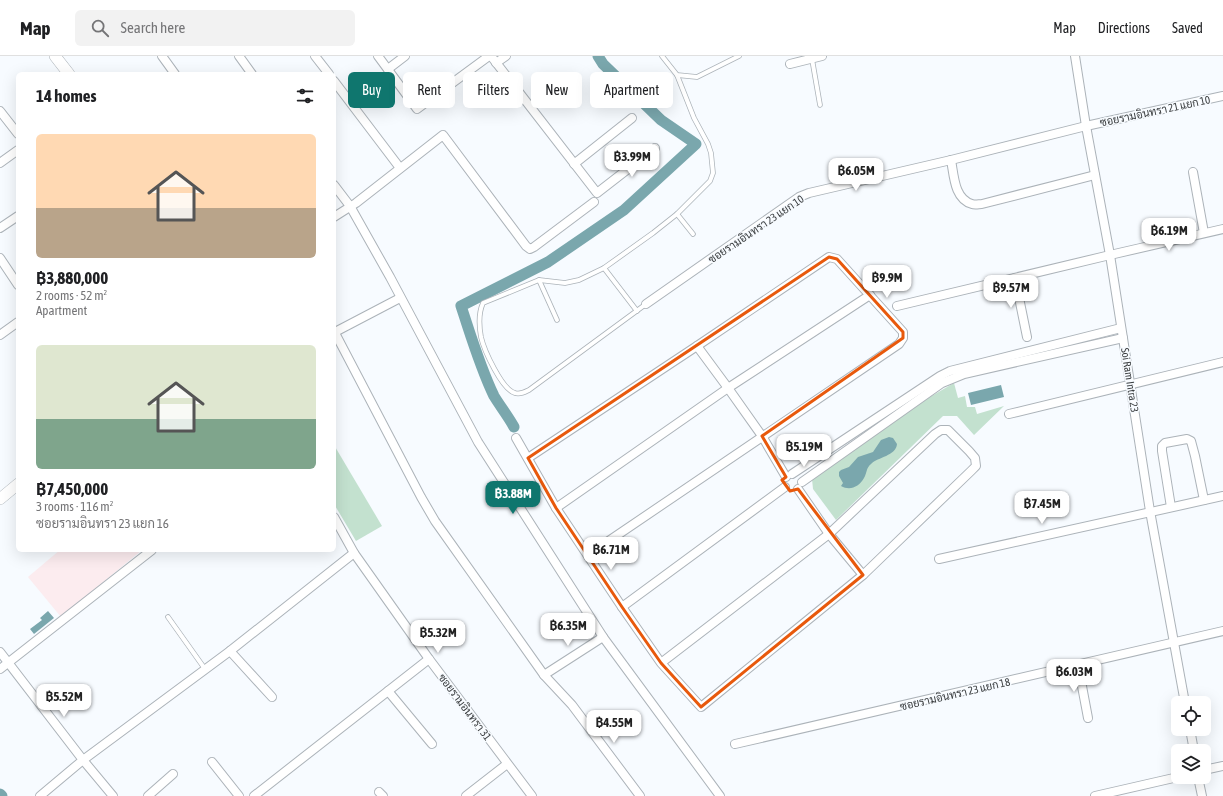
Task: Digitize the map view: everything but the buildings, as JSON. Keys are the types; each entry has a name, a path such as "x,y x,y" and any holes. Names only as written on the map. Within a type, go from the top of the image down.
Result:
{"street":[{"path":"55,56 67,72"},
{"path":"162,56 174,72"},
{"path":"239,56 251,72"},
{"path":"315,56 327,72"},
{"path":"378,56 417,109 492,58 506,56"},
{"path":"388,69 405,56"},
{"path":"790,64 822,56"},
{"name":"Soi Ram Intra 23","path":"1075,56 1086,126 1110,255 1150,511 1184,696"},
{"path":"492,58 597,193 655,148"},
{"path":"336,84 400,168"},
{"name":"ซอยรามอินทรา 21 แยก 10","path":"1086,126 1223,96"},
{"path":"0,111 16,131"},
{"path":"574,164 632,118"},
{"name":"ซอยรามอินทรา 23 แยก 10","path":"646,304 799,197 809,193 951,160 1086,126"},
{"path":"336,215 350,206 443,135 526,246 530,249 534,248 594,202"},
{"path":"0,163 16,151"},
{"path":"951,160 960,196 973,205 1095,175"},
{"path":"1193,172 1204,234"},
{"path":"336,188 350,206 390,277 478,442 603,637 720,796"},
{"path":"0,228 16,217"},
{"path":"897,306 1223,229"},
{"path":"528,458 829,257 837,259 904,332 903,338 899,344 588,555"},
{"path":"0,258 16,280"},
{"path":"1015,278 1026,337"},
{"path":"556,508 728,388 870,295"},
{"path":"336,331 400,298"},
{"path":"0,335 16,323"},
{"path":"1121,328 950,371 940,376 789,475 784,481 785,487 790,491 796,491 800,485 942,383 964,374 1123,338"},
{"path":"336,336 421,497 435,520 544,675 572,705 640,796"},
{"path":"697,346 789,475"},
{"path":"1009,414 1223,362"},
{"path":"516,438 556,508 622,607 661,663 701,707 863,575 976,466 975,458 969,450 948,430 941,430 934,434 829,534 661,663"},
{"path":"1171,507 1162,450 1162,446 1165,443 1187,439 1191,441 1204,500"},
{"path":"789,475 797,475 800,485 829,534 863,575"},
{"path":"1,496 16,485"},
{"path":"622,607 785,487"},
{"path":"939,559 1223,496"},
{"name":"ซอยรามอินทรา 31","path":"336,521 354,553 429,659 532,796"},
{"path":"0,669 149,552"},
{"path":"40,796 83,760 230,651 354,553"},
{"name":"ซอยรามอินทรา 23 แยก 18","path":"734,744 1223,631"},
{"path":"544,675 603,637"},
{"path":"230,651 272,697"},
{"path":"0,652 83,760 113,796"},
{"path":"254,796 429,659"},
{"path":"1078,665 1088,718"},
{"path":"388,692 432,744"},
{"path":"212,762 239,796"},
{"path":"466,796 507,764"},
{"path":"1211,769 1223,766"},
{"path":"148,796 173,774"},
{"path":"1095,796 1171,779"},
{"path":"1199,784 1202,796"}],"lane":[{"path":"646,304 523,393 515,394 508,390 493,368 481,337 479,319 480,310 483,303 539,280 565,283 579,280 604,268 677,214 710,180 713,173 711,153 708,144 694,118 677,75 662,56"},
{"path":"677,75 697,77 739,56"},
{"path":"812,59 820,106"},
{"path":"677,214 693,234"},
{"path":"604,268 637,311"},
{"path":"539,280 557,320"},
{"path":"168,617 206,669"}],"highlighted area":[{"path":"829,257 837,259 903,332 903,338 762,436 786,477 782,480 790,491 798,489 863,575 701,707 661,663 622,607 556,508 528,458"}],"shaded area":[{"path":"58,552 140,552 61,617 28,577"}],"green space":[{"path":"954,383 958,398 965,396 967,407 975,407 977,414 1004,406 974,435 957,416 943,416 836,520 813,489 812,479 930,397"},
{"path":"336,448 382,526 356,541 336,507"}],"water":[{"path":"1001,385 1004,397 971,405 968,393"},
{"path":"889,437 893,438 897,444 894,451 871,464 868,467 864,478 857,486 848,488 841,486 843,483 839,476 839,472 849,467 858,457 873,452 881,440"},
{"path":"48,611 54,618 34,634 30,629 42,620 40,618"}],"waterway":[{"path":"514,427 494,396 484,374 461,306 548,262 624,210 696,144 661,120 603,64 598,56"}]}
